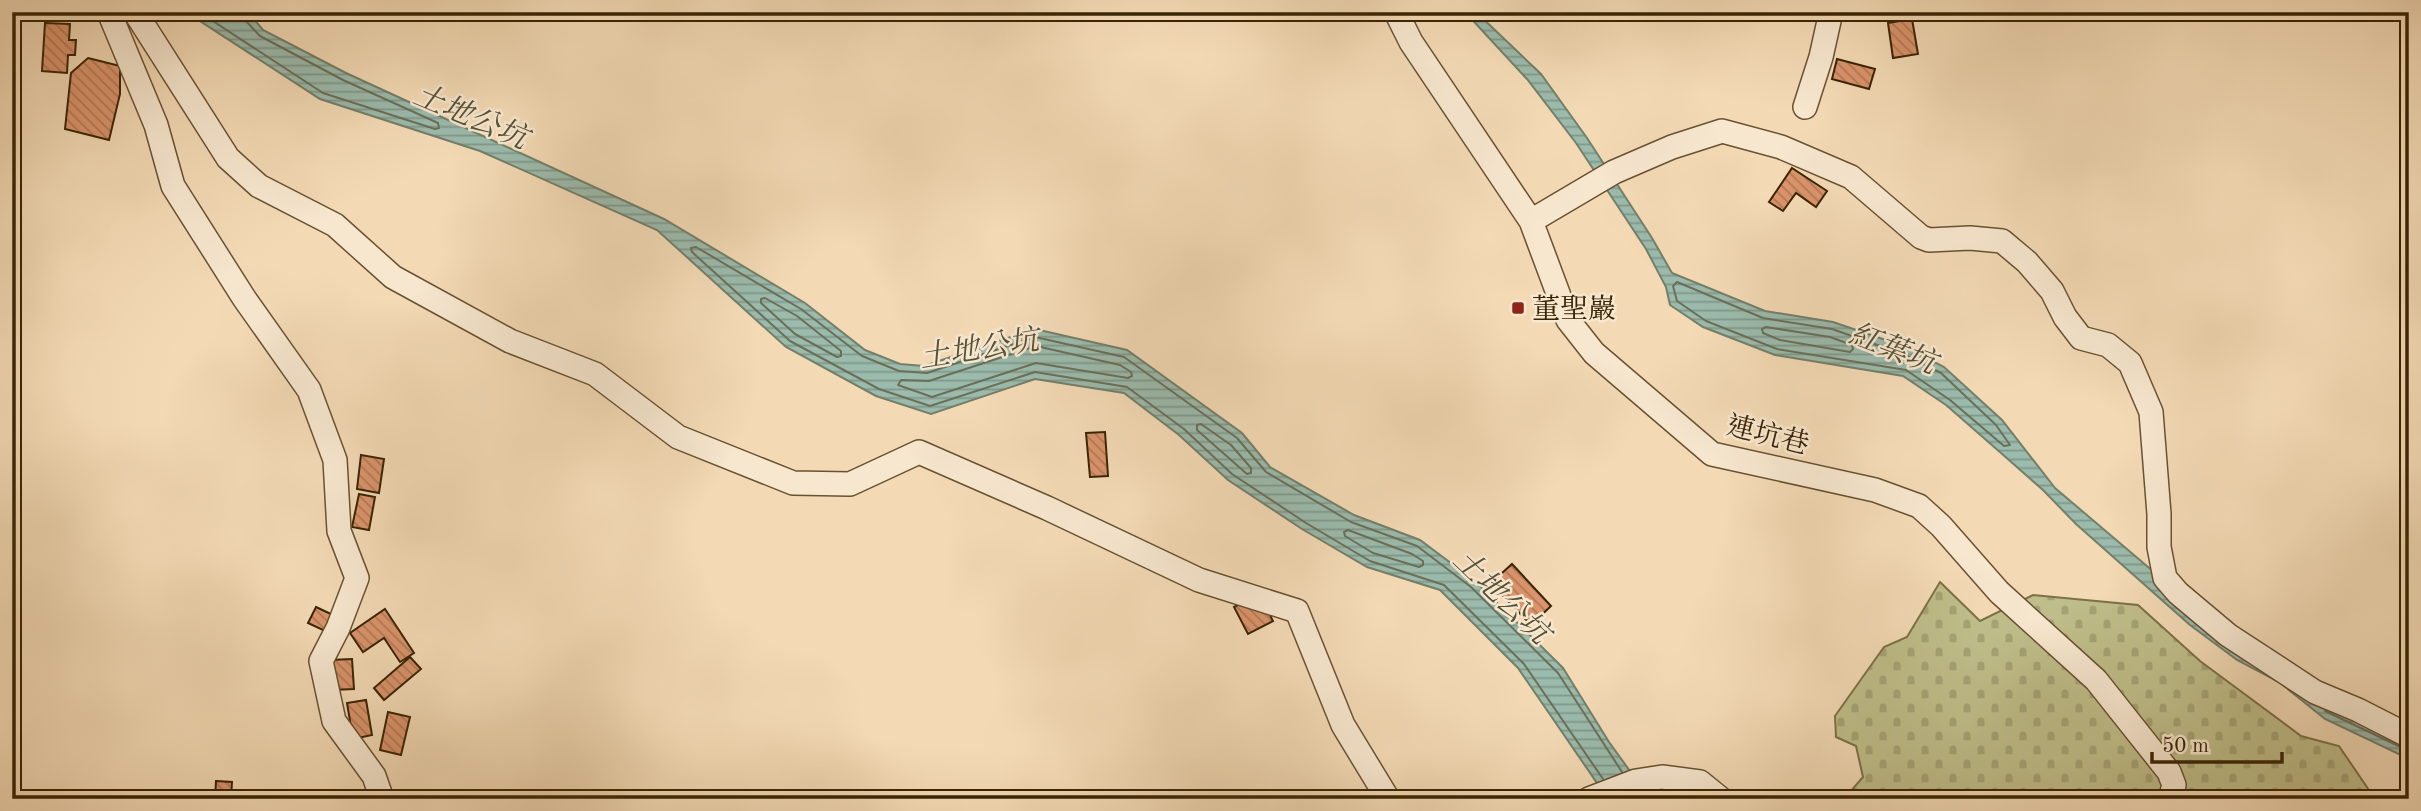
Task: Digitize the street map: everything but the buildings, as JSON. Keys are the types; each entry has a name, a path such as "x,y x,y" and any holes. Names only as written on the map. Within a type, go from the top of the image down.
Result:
{"street":[{"path":"108,12 156,124 173,186 244,298 309,390 335,460 339,531 357,578 338,628 321,660 334,721 374,776 382,799"},
{"path":"135,12 228,158 259,186 335,225 393,277 510,341 595,374 678,437 793,483 850,484 919,452 1047,508 1199,580 1297,611 1343,725 1388,799"},
{"name":"連坑巷","path":"1396,12 1411,42 1531,222 1568,320 1594,353 1712,454 1875,490 1919,506 1941,526 1999,592 2096,680 2169,772 2174,785 2169,799"},
{"path":"1805,107 1821,57 1831,12"},
{"path":"1531,222 1614,172 1672,147 1722,131 1781,147 1852,177 1921,237 1929,240 1970,238 2003,242 2027,262 2052,291 2065,317 2081,338 2108,345 2130,363 2151,412 2159,547 2165,578 2178,593 2228,635 2315,692 2409,736"},
{"path":"1590,798 1636,781 1662,776 1700,782 1721,799"}],"green space":[{"path":"1940,582 1980,621 2033,595 2138,605 2200,661 2301,736 2339,746 2375,799 1844,799 1863,777 1856,746 1836,737 1835,716 1884,647 1907,637"}],"water":[{"name":"土地公坑","path":"186,12 248,12 263,30 346,73 664,219 805,303 865,350 900,364 924,366 1035,329 1127,350 1242,433 1270,467 1354,515 1420,540 1476,582 1563,668 1609,742 1650,799 1614,799 1597,783 1518,668 1440,590 1367,567 1302,529 1228,480 1179,435 1124,393 1035,379 931,414 876,396 786,347 657,230 480,151 320,99"},
{"name":"紅葉坑","path":"1465,12 1476,12 1541,74 1587,138 1672,273 1765,311 1833,322 1906,347 1944,367 2002,420 2055,488 2161,578 2287,672 2409,734 2409,759 2325,719 2279,682 2237,660 2190,625 1946,405 1903,376 1775,355 1703,327 1670,305 1666,287 1646,249 1576,143 1527,79"}],"place":[{"name":"董聖巖","path":"1518,308"}]}
